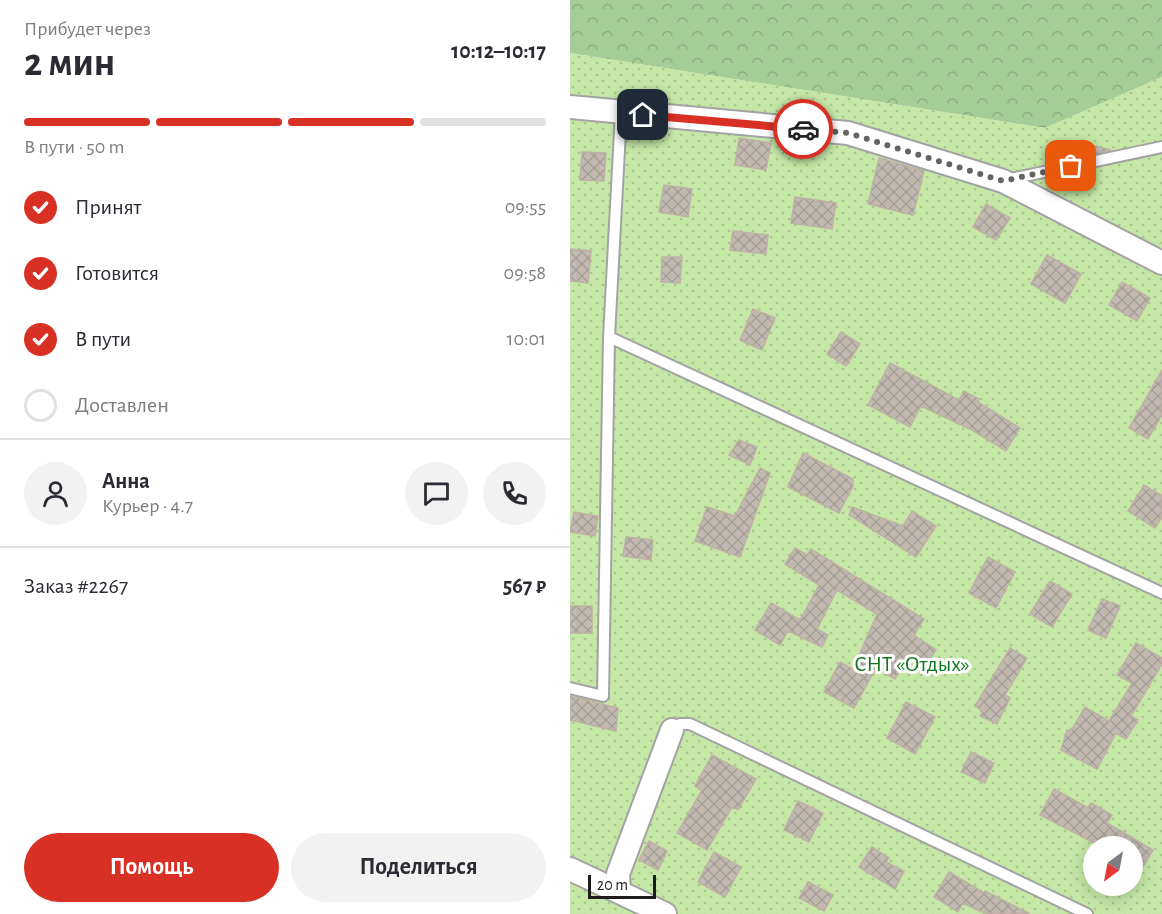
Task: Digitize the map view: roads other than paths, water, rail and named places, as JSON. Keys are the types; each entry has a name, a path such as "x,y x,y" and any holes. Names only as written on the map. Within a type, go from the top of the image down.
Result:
{"street":[{"path":"570,107 848,133 1003,181 1162,263"},
{"path":"629,897 618,873 672,730"},
{"path":"570,869 665,914"}],"lane":[{"path":"570,688 603,696 609,337 621,112"},
{"path":"1003,181 1162,147"},
{"path":"609,337 1162,593"},
{"path":"672,730 680,724 690,724 1088,914"}],"park label":[{"name":"СНТ «Отдых»","path":"912,663"}]}
